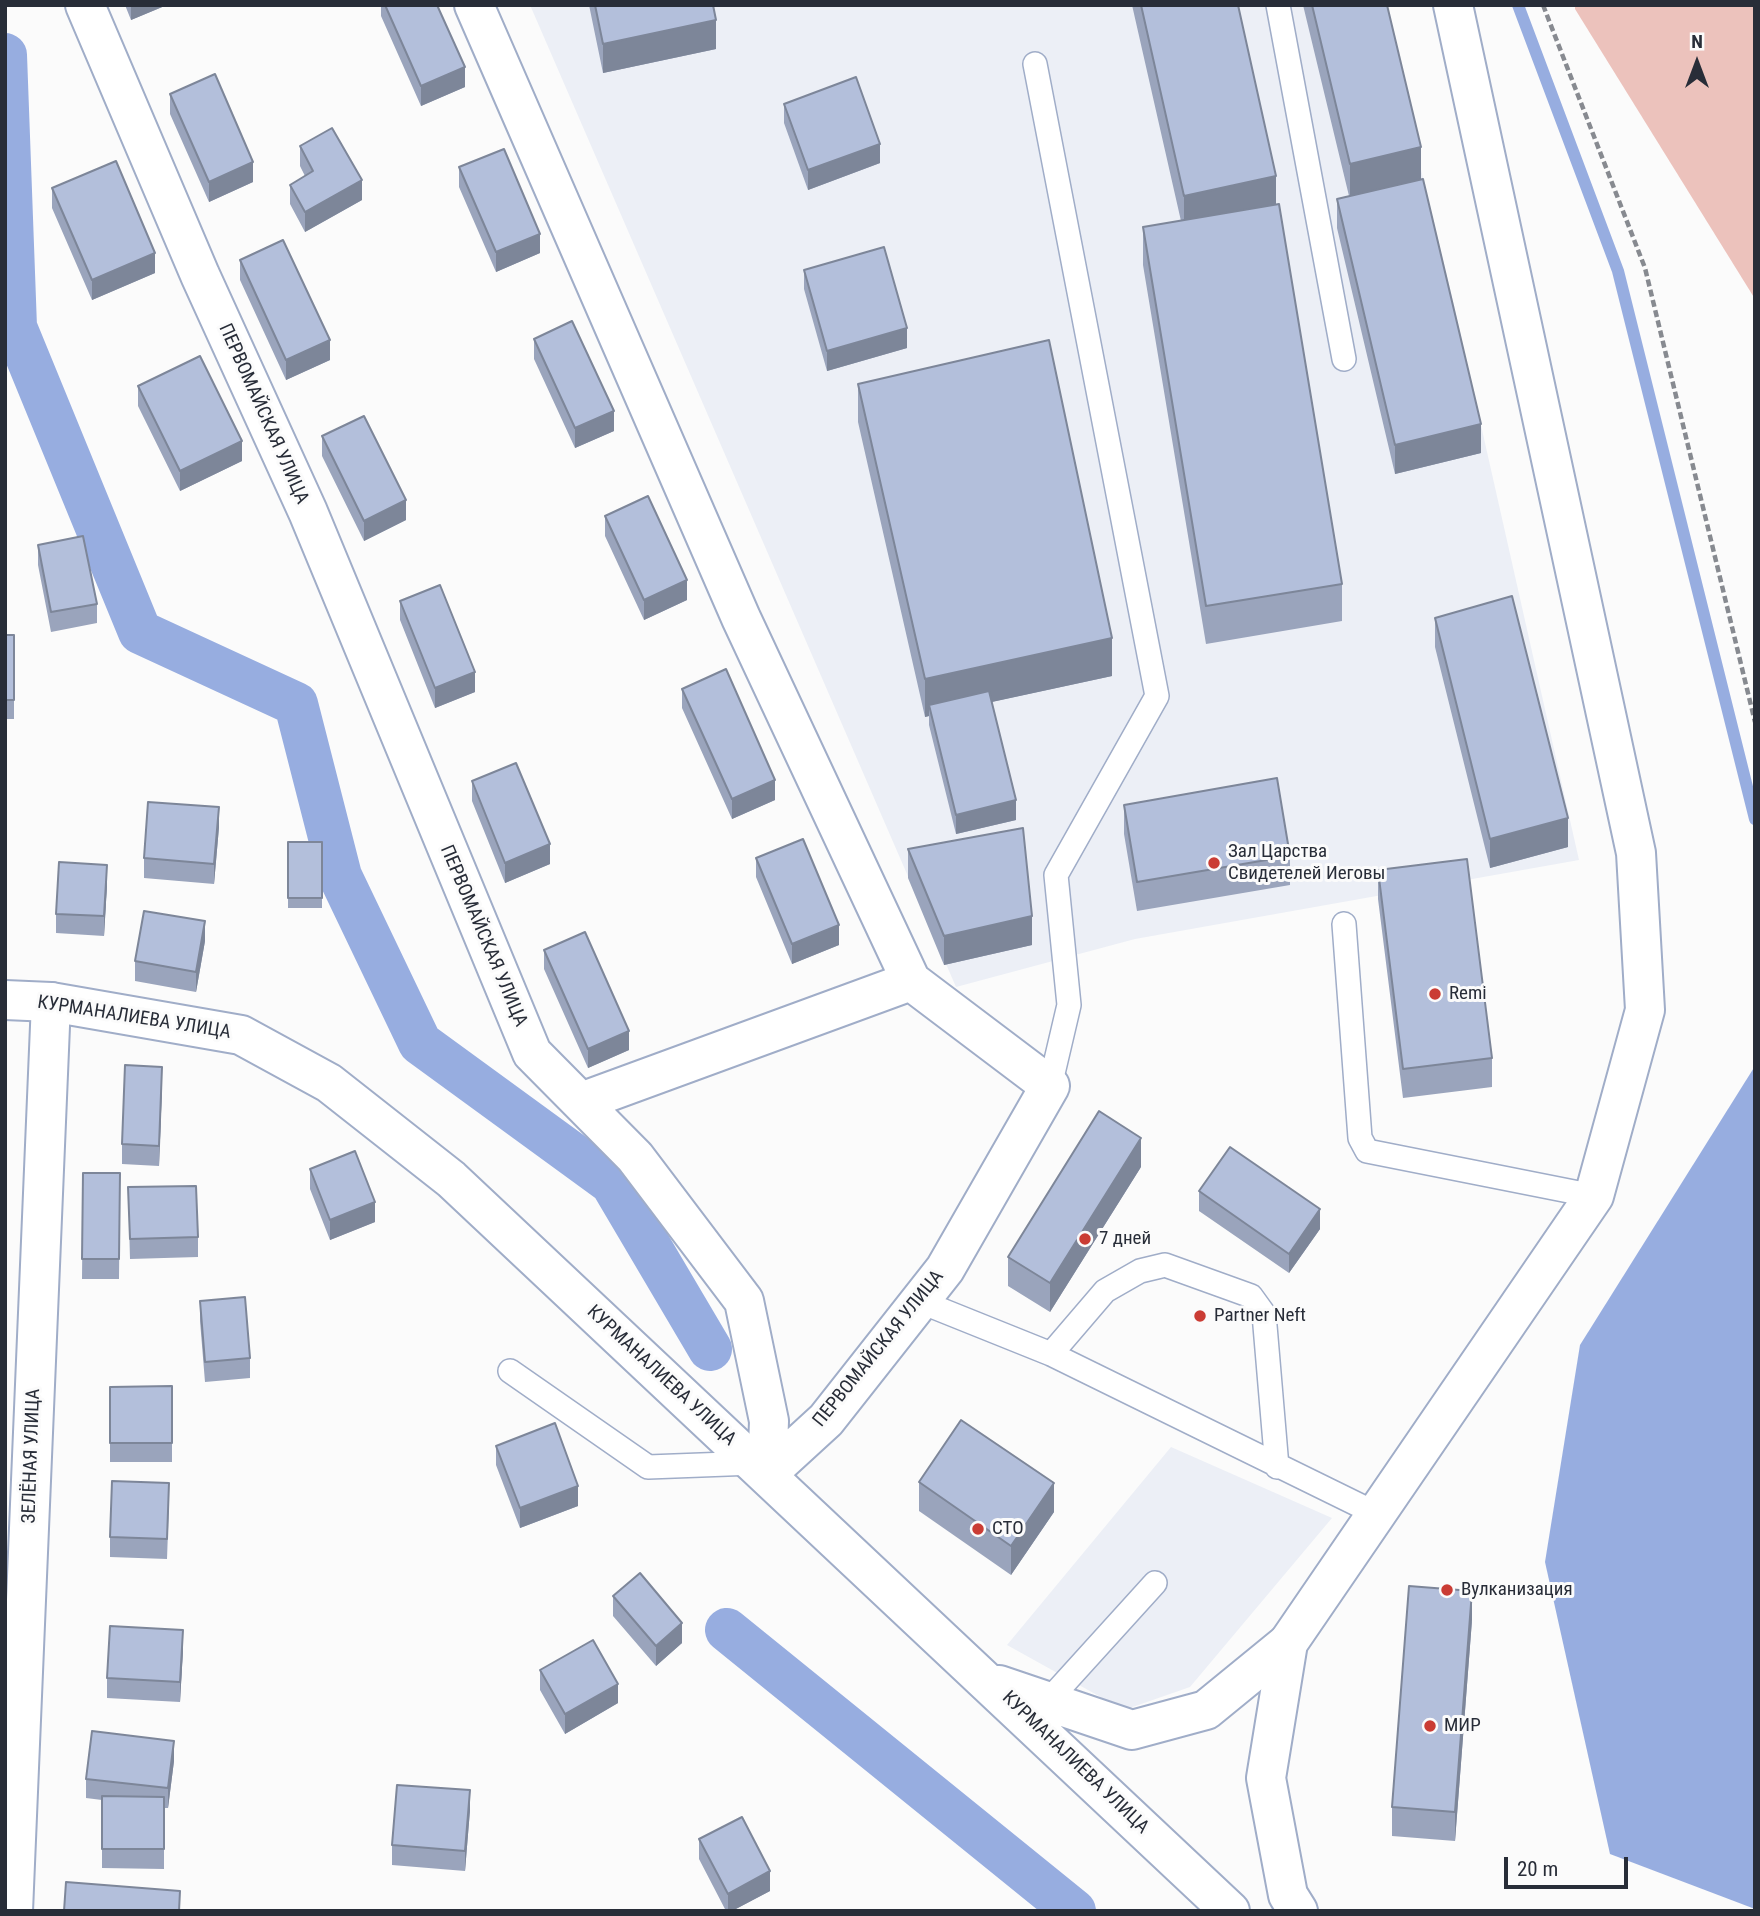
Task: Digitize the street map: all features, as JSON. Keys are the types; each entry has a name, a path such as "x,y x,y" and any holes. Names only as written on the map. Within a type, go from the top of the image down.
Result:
{"street":[{"name":"ПЕРВОМАЙСКАЯ УЛИЦА","path":"86,5 200,275 308,512 532,1053 635,1157 744,1301 769,1421 761,1469"},
{"path":"474,5 741,618 911,981 1050,1087"},
{"path":"988,1681 1132,1730 1206,1710 1288,1643 1594,1196 1645,1010 1636,853 1453,5"},
{"path":"581,1102 911,981"},
{"name":"КУРМАНАЛИЕВА УЛИЦА","path":"5,1000 51,1002 241,1035 329,1083 451,1179 1230,1911"},
{"name":"ЗЕЛЁНАЯ УЛИЦА","path":"13,1911 51,1002"},
{"name":"ПЕРВОМАЙСКАЯ УЛИЦА","path":"761,1469 826,1420 945,1269 1050,1087"},
{"path":"1288,1643 1266,1777 1288,1895 1298,1911"}],"lane":[{"path":"1278,5 1344,359"},
{"path":"1035,64 1157,696 1056,875 1069,1006 1050,1087"},
{"path":"1344,924 1360,1138 1367,1151 1594,1196"},
{"path":"1051,1354 1105,1291 1140,1271 1165,1265 1251,1296 1264,1314 1277,1467"},
{"path":"919,1301 1051,1354 1377,1514"},
{"path":"510,1371 648,1467 761,1469"},
{"path":"1048,1701 1154,1583"}],"path":[{"path":"1543,5 1645,268 1755,722"}],"shaded area":[{"path":"530,5 1381,5 1453,301 1579,860 1135,939 956,987"},
{"path":"1575,5 1755,5 1755,299 1575,9"},
{"path":"1171,1447 1332,1518 1190,1687 1124,1710 1007,1645"}],"water":[{"path":"1755,1066 1755,1909 1610,1854 1545,1562 1580,1345"}],"building":[{"path":"385,5 437,5 465,67 421,86"},
{"path":"595,5 713,5 716,20 603,44"},
{"path":"1141,5 1238,5 1276,176 1184,196"},
{"path":"1312,5 1387,5 1421,147 1350,164"},
{"path":"215,74 253,162 209,182 170,94"},
{"path":"856,77 880,144 808,170 784,104"},
{"path":"332,128 362,180 305,212 290,185 313,171 300,146"},
{"path":"504,149 540,234 496,252 459,167"},
{"path":"116,161 155,253 92,280 52,188"},
{"path":"1423,179 1481,424 1395,445 1337,199"},
{"path":"1279,204 1342,584 1206,606 1143,227"},
{"path":"283,240 330,340 286,360 240,260"},
{"path":"884,247 907,328 827,351 804,270"},
{"path":"572,321 614,411 575,428 534,339"},
{"path":"1049,340 1112,638 925,679 858,384"},
{"path":"200,356 242,441 180,471 138,386"},
{"path":"364,416 406,500 364,521 322,436"},
{"path":"648,496 687,580 644,600 605,516"},
{"path":"83,536 97,604 51,612 38,545"},
{"path":"440,585 475,672 435,688 400,601"},
{"path":"1512,596 1568,818 1490,839 1435,618"},
{"path":"5,635 14,635 14,700 5,700"},
{"path":"726,669 775,780 732,799 682,689"},
{"path":"989,691 1016,800 956,815 929,705"},
{"path":"516,763 550,844 505,863 472,781"},
{"path":"1277,778 1290,856 1137,882 1124,805"},
{"path":"148,802 219,807 214,864 144,858"},
{"path":"1023,828 1032,916 944,936 908,849"},
{"path":"803,839 839,925 792,944 756,858"},
{"path":"288,842 322,842 322,898 288,898"},
{"path":"1467,859 1492,1058 1403,1069 1378,870"},
{"path":"59,862 107,865 104,916 56,914"},
{"path":"144,911 205,921 196,972 135,961"},
{"path":"585,932 629,1031 588,1049 544,950"},
{"path":"125,1065 162,1067 159,1146 122,1144"},
{"path":"1099,1111 1141,1138 1050,1283 1008,1257"},
{"path":"1230,1147 1320,1209 1289,1254 1199,1191"},
{"path":"355,1151 375,1202 330,1220 310,1169"},
{"path":"83,1173 120,1173 119,1259 82,1259"},
{"path":"196,1186 198,1237 130,1239 128,1187"},
{"path":"245,1297 250,1358 205,1362 200,1301"},
{"path":"172,1386 172,1443 110,1443 110,1387"},
{"path":"961,1420 1054,1483 1011,1546 919,1482"},
{"path":"555,1423 578,1486 520,1508 496,1446"},
{"path":"112,1481 169,1483 167,1539 110,1537"},
{"path":"640,1573 682,1623 656,1646 613,1596"},
{"path":"1409,1586 1472,1591 1455,1812 1392,1807"},
{"path":"110,1626 183,1630 180,1682 107,1678"},
{"path":"593,1640 618,1684 565,1714 540,1670"},
{"path":"92,1731 174,1741 168,1788 86,1779"},
{"path":"397,1785 470,1790 465,1851 392,1845"},
{"path":"102,1796 164,1797 164,1849 102,1849"},
{"path":"742,1817 770,1871 728,1894 699,1839"},
{"path":"66,1882 180,1891 179,1911 64,1911"}],"waterway":[{"path":"1518,5 1618,271 1755,819"},
{"path":"5,55 15,327 140,632 296,704 340,876 420,1043 612,1183 710,1349"},
{"path":"727,1630 1074,1911"}],"place":[{"name":"Зал Царства Свидетелей Иеговы","path":"1214,863"},
{"name":"Remi","path":"1435,994"},
{"name":"7 дней","path":"1085,1239"},
{"name":"Partner Neft","path":"1200,1316"},
{"name":"СТО","path":"978,1529"},
{"name":"Вулканизация","path":"1447,1590"},
{"name":"МИР","path":"1430,1726"}]}
